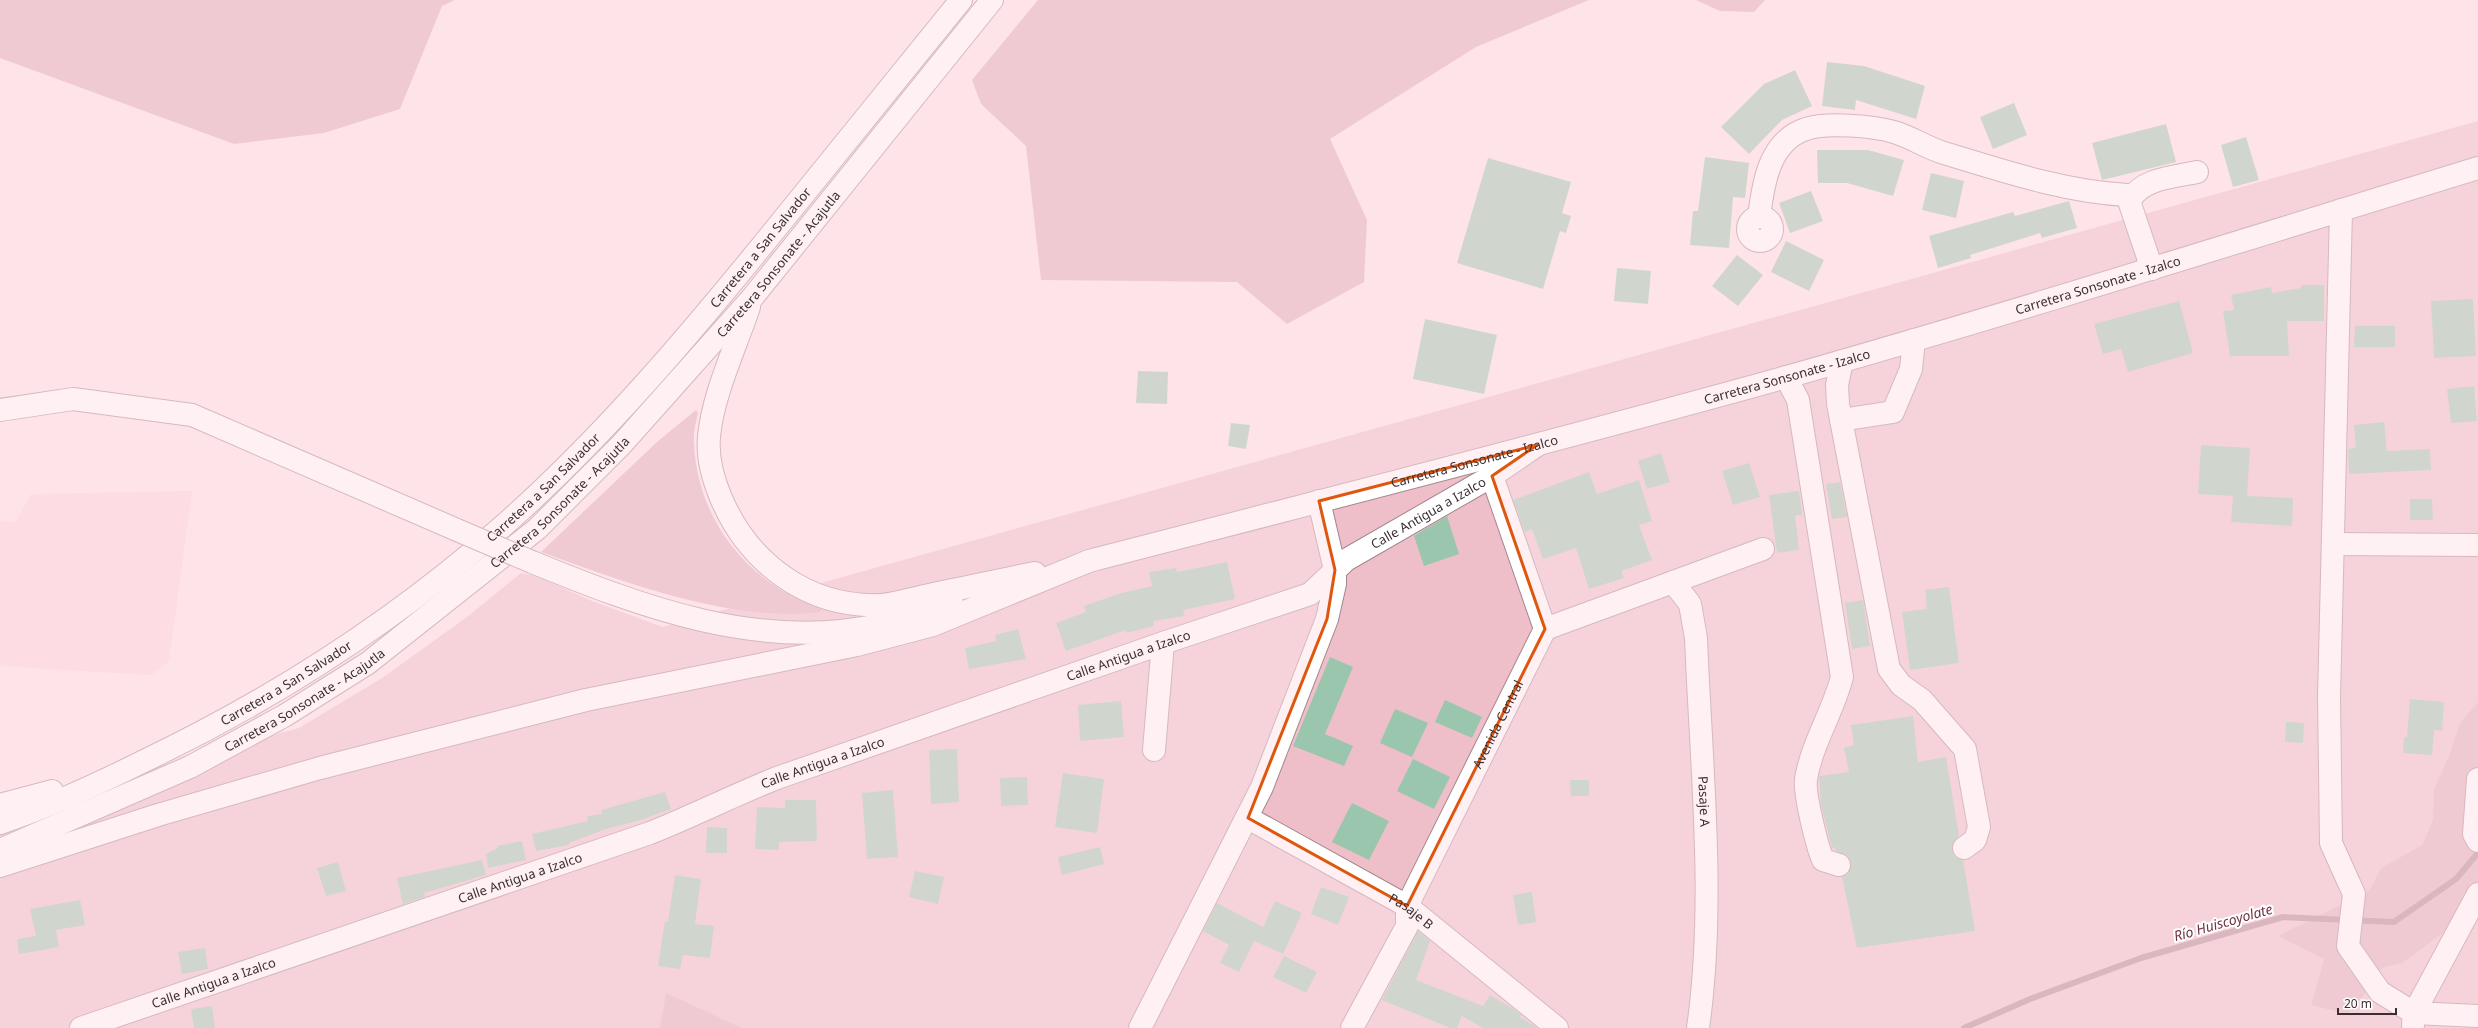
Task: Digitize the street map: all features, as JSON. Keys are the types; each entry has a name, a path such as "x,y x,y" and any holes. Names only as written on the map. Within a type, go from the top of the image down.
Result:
{"main road":[{"name":"Carretera a San Salvador","path":"0,823 77,794 232,716 326,660 365,634 423,591 504,525 592,440 693,331 961,0"},
{"name":"Carretera Sonsonate - Acajutla","path":"0,850 190,767 284,716 368,663 537,529 621,445 752,298 992,0"},
{"path":"1759,217 1762,190 1768,167 1784,143 1806,129 1832,126 1893,131 1941,152 1971,161 2082,190 2104,194 2127,195 2130,200 2152,269"},
{"name":"Carretera Sonsonate - Izalco","path":"1089,561 1537,445 1786,377 2152,269 2478,168"},
{"path":"2130,200 2135,192 2143,185 2197,172"},
{"path":"2341,210 2329,697 2331,842 2354,894 2348,946 2380,992 2414,1020 2478,1016"},
{"path":"752,298 714,404 708,438 710,461 716,486 730,515 758,557 774,572 792,583 828,598 882,605 1089,561"},
{"path":"1841,420 1893,412 1911,369 1914,340"},
{"path":"1842,361 1837,385 1841,420 1888,668 1901,685 1922,700 1965,749 1979,827 1975,840 1964,848"},
{"path":"1786,377 1798,400 1842,678 1836,703 1824,722 1806,781 1818,848 1823,860 1839,865"},
{"path":"0,410 73,399 192,415 532,562 633,602 676,615 735,627 818,632 880,625 1089,561"},
{"name":"Calle Antigua a Izalco","path":"81,1028 650,833 686,818 722,800 777,778 1163,643 1310,594 1322,586 1334,570 1346,560 1492,476 1537,445"},
{"path":"1492,476 1545,629 1763,549"},
{"path":"1140,1028 1248,818 1262,787 1327,619 1335,584 1334,570 1319,501"},
{"path":"2333,544 2478,545"},
{"path":"0,866 158,815 320,768 586,700 857,645 933,625 1089,561"},
{"name":"Pasaje A","path":"1673,582 1690,604 1696,638 1707,902 1706,963 1698,1028"},
{"name":"Avenida Central","path":"1352,1028 1407,926 1407,906 1545,629"},
{"path":"1154,750 1163,643"},
{"path":"0,805 124,771"},
{"path":"2476,838 2478,779"},
{"name":"Pasaje B","path":"1248,818 1407,906 1557,1028"},
{"path":"2414,1020 2478,894"}],"highlighted area":[{"path":"1537,445 1492,476 1545,629 1407,906 1248,818 1327,619 1335,570 1319,501"}],"shaded area":[{"path":"0,0 455,0 442,6 400,109 324,133 234,144 0,58"},
{"path":"1038,0 1589,0 1476,47 1330,139 1367,220 1364,282 1287,324 1237,282 1041,280 1026,146 981,104 972,80"},
{"path":"1696,0 1765,0 1754,12 1720,11"},
{"path":"2478,121 2478,1028 0,1028 0,810 299,728 382,678 467,617 521,573 536,576 592,601 663,627"},
{"path":"696,410 698,413 694,439 697,471 705,498 717,523 732,546 750,566 771,583 795,597 821,608 821,612 787,614 715,606 642,587 541,552 658,441"},
{"path":"192,491 169,661 151,675 0,666 0,521 16,522 31,494"},
{"path":"2478,702 2478,904 2402,963 2382,968 2364,995 2347,1014 2311,1005 2324,959 2278,936 2369,891 2381,868 2422,845 2433,820 2434,789 2449,756 2460,723"},
{"path":"666,993 742,1028 660,1028"}],"building":[{"path":"1827,62 1864,66 1925,86 1916,119 1856,100 1855,110 1822,106"},
{"path":"1795,70 1812,106 1782,120 1749,154 1721,127 1764,84"},
{"path":"2014,103 2027,135 1993,149 1980,117"},
{"path":"2166,124 2176,162 2102,180 2092,143"},
{"path":"2246,137 2259,180 2233,187 2221,145"},
{"path":"1817,150 1868,150 1904,160 1893,196 1847,183 1818,183"},
{"path":"1705,157 1749,163 1745,198 1733,197 1729,248 1690,245 1693,211 1698,211"},
{"path":"1488,158 1571,182 1562,213 1571,216 1566,233 1560,231 1543,289 1457,263"},
{"path":"1931,173 1964,181 1956,218 1922,210"},
{"path":"1811,191 1823,221 1790,233 1779,203"},
{"path":"2069,201 2077,228 2042,238 2040,233 1970,255 1971,258 1938,268 1929,236 2013,212 2015,216"},
{"path":"1786,241 1824,260 1809,291 1771,272"},
{"path":"1737,255 1763,275 1738,306 1712,286"},
{"path":"1617,268 1651,271 1648,304 1614,301"},
{"path":"2301,285 2324,285 2324,321 2287,321 2289,356 2230,356 2223,311 2234,310 2231,295 2271,287 2272,293 2301,288"},
{"path":"2473,299 2476,356 2434,358 2431,301"},
{"path":"2179,301 2193,353 2128,372 2121,349 2103,354 2094,324"},
{"path":"1425,319 1497,335 1484,394 1413,379"},
{"path":"2355,326 2395,326 2395,347 2354,347"},
{"path":"1138,371 1168,372 1167,404 1136,403"},
{"path":"2474,386 2477,421 2451,423 2447,389"},
{"path":"2384,422 2387,451 2430,449 2431,470 2349,474 2348,449 2356,448 2354,425"},
{"path":"1231,423 1250,425 1246,449 1228,446"},
{"path":"2201,445 2250,448 2247,496 2293,498 2292,526 2231,522 2233,496 2198,494"},
{"path":"1661,453 1670,482 1647,489 1638,461"},
{"path":"1749,463 1760,497 1733,505 1722,471"},
{"path":"1589,472 1597,494 1639,480 1652,521 1639,525 1652,560 1621,571 1624,578 1589,589 1576,548 1543,559 1532,529 1525,532 1513,500"},
{"path":"1840,482 1847,517 1832,519 1826,484"},
{"path":"1799,491 1802,515 1795,515 1799,550 1777,553 1769,495"},
{"path":"2410,499 2432,499 2433,520 2410,520"},
{"path":"1447,516 1459,554 1424,566 1414,536"},
{"path":"1227,562 1235,599 1183,610 1185,616 1153,621 1154,626 1126,633 1126,630 1066,651 1056,623 1086,612 1084,606 1121,593 1152,586 1149,572 1176,568 1177,572"},
{"path":"1949,587 1959,663 1910,670 1902,612 1927,609 1925,590"},
{"path":"1863,600 1870,646 1852,649 1845,603"},
{"path":"1018,629 1026,659 969,669 965,648 996,641 995,635"},
{"path":"1330,657 1353,667 1325,734 1353,746 1344,766 1293,746"},
{"path":"2410,699 2444,702 2442,731 2434,730 2432,755 2403,753 2404,737 2407,737"},
{"path":"1445,700 1482,717 1472,738 1435,722"},
{"path":"1121,701 1124,737 1080,741 1078,705"},
{"path":"1395,709 1428,723 1412,757 1380,743"},
{"path":"1913,716 1918,762 1946,757 1959,836 1953,843 1952,850 1954,856 1963,860 1975,931 1857,948 1842,877 1848,874 1851,863 1848,856 1836,851 1835,847 1832,848 1821,805 1819,776 1849,772 1844,748 1854,745 1851,725"},
{"path":"2286,722 2304,723 2303,743 2285,742"},
{"path":"957,749 959,802 931,804 929,750"},
{"path":"1413,759 1450,777 1434,809 1397,791"},
{"path":"1063,773 1104,779 1097,833 1055,827"},
{"path":"1027,777 1028,805 1001,806 1000,778"},
{"path":"1570,780 1589,780 1589,796 1571,796"},
{"path":"893,790 898,857 867,859 862,793"},
{"path":"665,792 671,809 641,820 606,829 569,843 569,845 536,851 532,834 588,821 587,816 602,814 601,810"},
{"path":"785,800 816,800 817,841 779,842 779,850 755,849 757,807 785,808"},
{"path":"1352,803 1389,821 1369,860 1332,842"},
{"path":"707,827 727,828 727,853 706,853"},
{"path":"522,841 526,860 488,868 486,854 498,848 497,846"},
{"path":"1100,847 1104,864 1062,875 1058,857"},
{"path":"482,860 486,875 424,893 425,897 403,904 397,878"},
{"path":"338,862 346,891 326,896 317,868"},
{"path":"915,871 944,877 938,904 909,897"},
{"path":"675,875 701,879 695,924 714,926 710,958 683,955 680,969 658,966 665,921 668,922"},
{"path":"1321,887 1349,897 1338,925 1311,914"},
{"path":"1532,892 1536,922 1518,925 1513,895"},
{"path":"80,900 85,925 56,930 59,947 19,954 17,939 36,936 30,909"},
{"path":"1275,901 1302,913 1283,954 1254,941 1239,972 1220,963 1229,945 1203,931 1217,903 1263,927"},
{"path":"1418,931 1430,941 1416,980 1483,1006 1490,995 1512,1008 1521,1015 1520,1017 1537,1028 1483,1028 1462,1016 1457,1028 1450,1028 1382,1000"},
{"path":"205,948 208,969 182,974 178,952"},
{"path":"1284,956 1317,972 1306,993 1273,977"},
{"path":"212,1006 215,1028 194,1028 191,1009"}],"waterway":[{"name":"Río Huiscoyolate","path":"1964,1028 2030,999 2141,958 2283,917 2394,922 2456,879 2478,853"}]}
